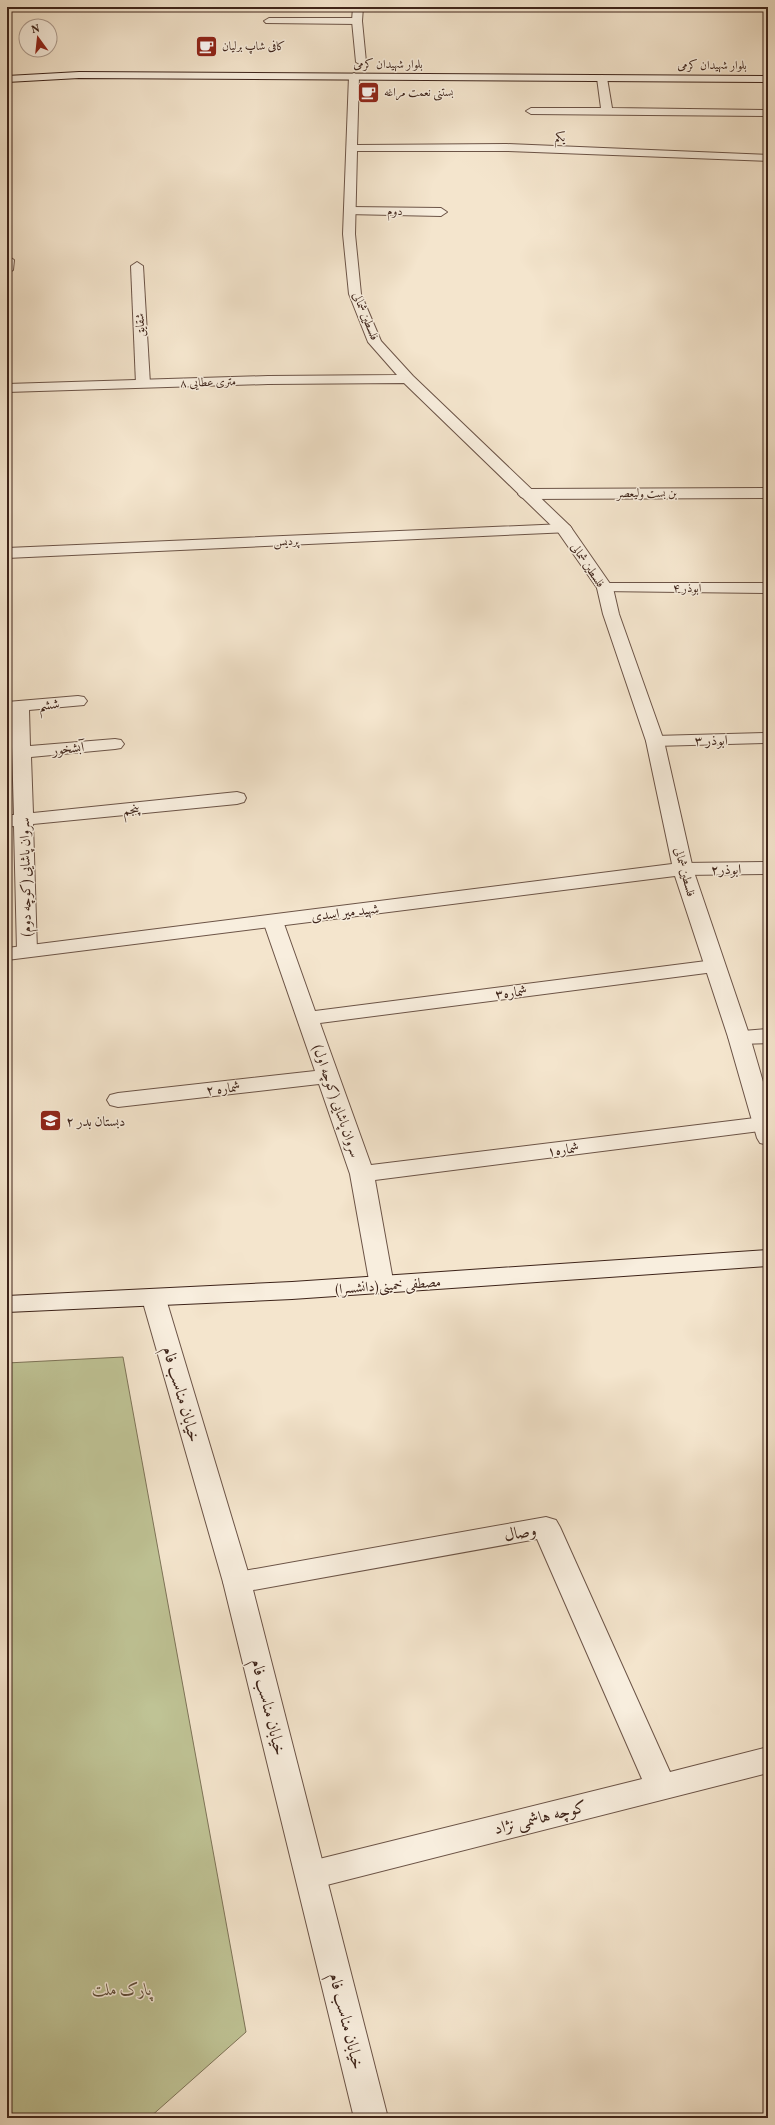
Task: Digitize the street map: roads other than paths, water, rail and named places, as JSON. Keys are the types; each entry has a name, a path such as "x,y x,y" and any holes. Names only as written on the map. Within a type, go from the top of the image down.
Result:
{"street":[{"name":"فلسطین شمالی","path":"358,7 357,21 360,65 351,148 349,234 355,294 375,342 408,379 564,529 605,588 611,614 654,741 683,869 714,966 739,1037 766,1131"},
{"path":"269,22 357,21"},
{"name":"بلوار شهیدان کرمی","path":"7,79 360,65 602,78 768,79"},
{"path":"67,66 68,69 78,75"},
{"path":"602,78 607,111"},
{"path":"531,111 768,113"},
{"name":"یکم","path":"351,148 424,145 493,146 768,158"},
{"name":"دوم","path":"350,211 441,212"},
{"name":"شقایق","path":"137,266 143,384"},
{"name":"۸ متری عطایی","path":"7,388 268,380 408,379"},
{"name":"بن بست ولیعصر","path":"526,494 768,493"},
{"name":"پردیس","path":"7,553 564,529"},
{"name":"ابوذر ۴","path":"605,588 768,588"},
{"name":"ششم","path":"14,706 78,701"},
{"name":"سروان پاشایی (کوچه دوم)","path":"14,706 22,752 16,820 27,951"},
{"name":"ابوذر ۳","path":"654,741 768,738"},
{"name":"آبشخور","path":"22,752 115,744"},
{"name":"پنجم","path":"16,820 237,798"},
{"name":"ابوذر۲","path":"683,869 768,868"},
{"name":"شهید میر اسدی","path":"7,954 683,869"},
{"name":"سروان پاشایی (کوچه اول)","path":"273,921 362,1174 382,1286"},
{"name":"شماره۳","path":"308,1018 714,966"},
{"path":"739,1037 768,1036"},
{"name":"شماره ۲","path":"118,1100 328,1076"},
{"name":"شماره۱","path":"362,1174 766,1131"},
{"name":"(دانشسرا)مصطفی خمینی","path":"7,1304 154,1299 382,1286 768,1258"},
{"name":"خیابان مناسب فام","path":"154,1299 237,1582 311,1875 370,2118"},
{"name":"وصال","path":"237,1582 546,1527 661,1787"},
{"name":"کوچه هاشمی نژاد","path":"311,1875 768,1760"}],"place":[{"name":"کافی شاپ برلیان","path":"206,46"},
{"name":"بستنی نعمت مراغه","path":"369,92"},
{"name":"دبستان بدر ۲","path":"51,1121"}],"park label":[{"name":"پارک ملت","path":"122,1989"}]}
